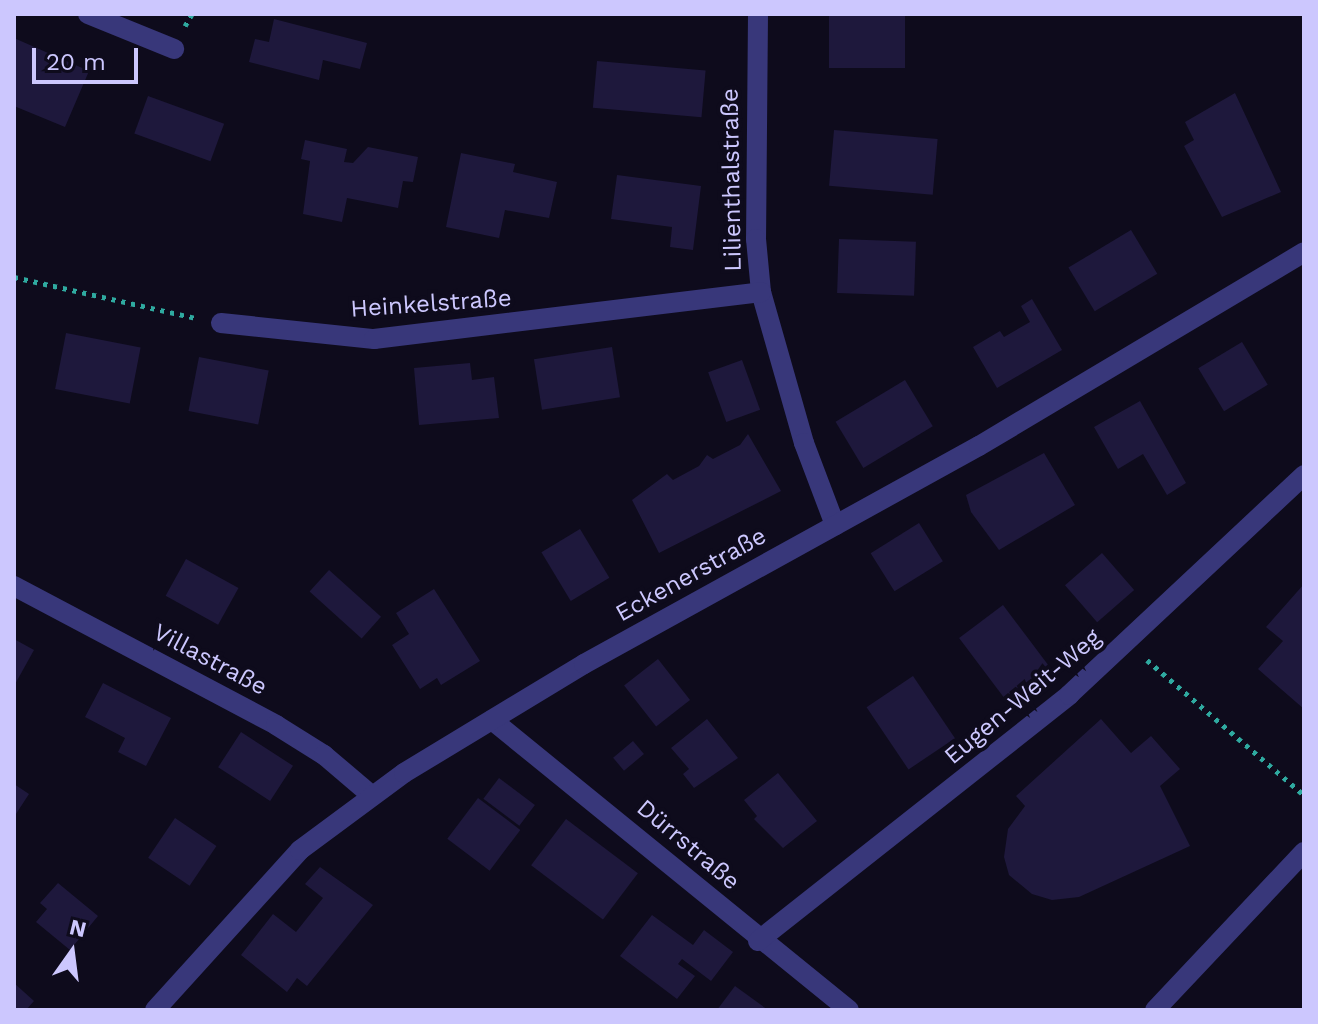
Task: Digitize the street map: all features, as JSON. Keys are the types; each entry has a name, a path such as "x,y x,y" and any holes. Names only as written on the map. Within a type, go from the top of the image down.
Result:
{"street":[{"path":"88,14 174,49"},
{"name":"Lilienthalstraße","path":"758,14 756,239 761,292 804,443 835,525"},
{"name":"Eckenerstraße","path":"155,1010 300,850 371,795 492,720 979,446 1304,252"},
{"name":"Heinkelstraße","path":"221,323 374,339 761,292"},
{"name":"Eugen-Weit-Weg","path":"758,941 1009,745 1128,644 1304,475"},
{"name":"Villastraße","path":"14,586 276,725 324,755 371,795"},
{"name":"Dürrstraße","path":"492,720 670,861 758,941 849,1010"},
{"path":"1155,1010 1304,852"}],"path":[{"path":"14,277 221,323"},
{"path":"1128,644 1304,795"}],"building":[{"path":"829,14 905,14 905,68 829,68"},
{"path":"274,19 367,43 360,69 323,60 319,80 249,62 255,39 269,42"},
{"path":"14,38 89,71 65,127 14,106"},
{"path":"597,61 706,70 701,117 593,108"},
{"path":"1235,93 1281,192 1222,217 1184,146 1194,140 1185,122"},
{"path":"148,96 224,124 210,161 134,134"},
{"path":"834,130 938,139 933,195 829,186"},
{"path":"305,140 347,149 344,162 353,163 368,147 418,157 413,182 403,181 398,208 347,198 342,222 303,214 310,161 301,159"},
{"path":"461,153 515,164 513,172 557,182 549,218 505,210 499,238 446,227"},
{"path":"617,175 701,186 693,250 670,247 672,227 611,219"},
{"path":"1131,230 1157,274 1095,311 1068,268"},
{"path":"839,239 916,242 914,296 837,293"},
{"path":"1032,299 1062,350 997,388 973,347 1000,331 1004,337 1030,322 1021,306"},
{"path":"66,333 141,348 130,403 55,389"},
{"path":"1242,342 1268,385 1224,411 1198,368"},
{"path":"612,347 620,397 542,410 534,359"},
{"path":"199,357 269,371 258,425 189,411"},
{"path":"742,360 760,410 726,422 708,372"},
{"path":"470,363 472,380 494,377 499,418 419,425 414,368"},
{"path":"905,380 933,426 863,468 836,422"},
{"path":"1140,401 1186,483 1167,495 1143,454 1118,469 1094,427"},
{"path":"748,434 781,491 659,553 632,500 667,474 673,480 699,466 707,455 713,459 740,445"},
{"path":"1044,453 1075,505 999,550 971,512 966,495"},
{"path":"919,523 943,561 895,591 871,553"},
{"path":"580,529 609,578 571,601 541,552"},
{"path":"1102,553 1134,590 1097,622 1065,585"},
{"path":"186,559 238,588 218,625 166,596"},
{"path":"329,570 381,617 362,638 310,592"},
{"path":"1304,584 1304,709 1258,669 1283,641 1266,627"},
{"path":"434,589 480,661 441,685 437,678 420,689 392,645 409,634 396,613"},
{"path":"1003,605 1049,666 1005,699 959,638"},
{"path":"14,639 34,650 14,686"},
{"path":"658,659 690,700 656,726 624,685"},
{"path":"913,676 955,738 909,769 867,707"},
{"path":"103,683 171,718 146,766 118,752 125,738 85,717"},
{"path":"707,719 738,758 694,788 683,774 689,769 671,748"},
{"path":"1101,719 1131,753 1151,736 1180,769 1160,786 1190,846 1079,897 1052,900 1032,894 1009,875 1004,857 1008,829 1025,806 1016,796"},
{"path":"241,732 293,766 270,801 218,767"},
{"path":"633,741 644,754 624,771 613,758"},
{"path":"778,773 817,821 783,848 754,819 757,816 744,800"},
{"path":"499,778 535,805 519,826 483,799"},
{"path":"14,784 29,794 14,817"},
{"path":"478,798 520,830 490,871 447,839"},
{"path":"175,818 216,846 190,886 148,858"},
{"path":"566,819 638,873 603,919 531,865"},
{"path":"320,867 373,905 307,986 297,978 287,992 241,955 273,914 296,932 323,898 305,884"},
{"path":"58,883 98,916 70,950 36,922 47,909 40,903"},
{"path":"652,915 693,945 704,930 733,952 711,981 682,959 678,964 695,976 677,999 620,956"},
{"path":"14,983 34,1001 26,1010 14,1010"},
{"path":"735,986 768,1010 717,1010"}]}
